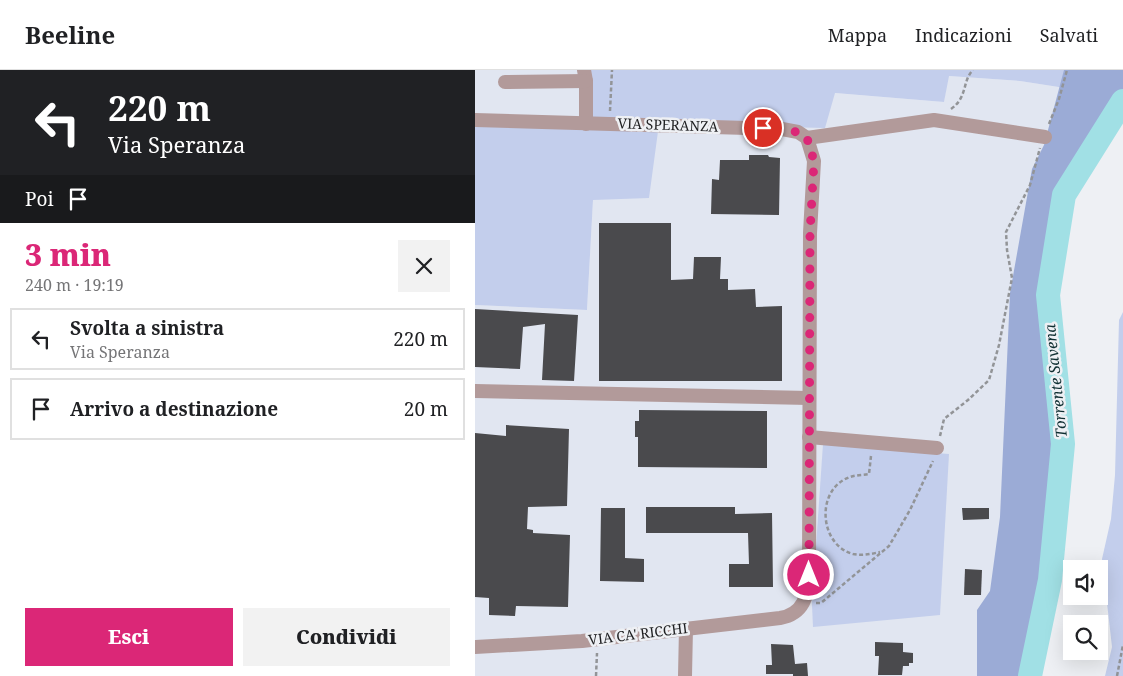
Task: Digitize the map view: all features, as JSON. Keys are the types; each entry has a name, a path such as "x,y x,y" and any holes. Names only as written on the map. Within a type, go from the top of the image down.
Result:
{"street":[{"path":"505,82 585,76 586,124"},
{"name":"VIA SPERANZA","path":"475,120 781,129 798,132 807,138"},
{"path":"937,448 809,437 810,233 814,161 807,138 933,120 1045,137"},
{"path":"475,391 809,398"},
{"name":"VIA CA' RICCHI","path":"475,647 546,644 597,639 785,617 798,610 805,601 809,589 809,437"},
{"path":"685,676 686,628"}],"path":[{"path":"609,124 612,70"},
{"path":"933,120 958,104 970,73 973,70"},
{"path":"1012,278 1006,232 1030,185 1037,156 1059,99 1067,70"},
{"path":"872,442 869,474 849,477 840,483 831,494 824,516 826,526 832,537 838,546 845,551 863,555 882,552"},
{"path":"596,676 597,639"},
{"path":"1117,676 1123,645"}],"shaded area":[{"path":"475,70 582,70 579,120 475,119"},
{"path":"582,70 1089,70 1078,90 1020,81 949,76 944,102 835,93 825,128 659,124 649,198 593,200 587,310 475,305 475,119 579,120"},
{"path":"1064,70 1123,70 1123,101 1064,195 1048,295 1063,444 1050,580 1030,676 977,676 977,610 990,591 1000,517 1010,293 1032,169 1044,145"},
{"path":"948,76 1020,81 1078,90 1057,125 996,676 475,676 475,305 587,310 593,200 659,124 834,93 944,102"},
{"path":"1123,312 1123,676 1105,676 1112,647 1107,605 1108,560 1102,559 1111,519 1115,475 1119,320"},
{"path":"823,444 949,454 940,615 813,627 812,605"}],"building":[{"path":"749,155 768,155 769,157 780,158 779,215 711,214 712,179 719,180 720,160 749,160"},
{"path":"599,223 671,223 671,280 693,279 694,257 721,257 720,279 728,279 728,290 755,289 756,307 782,306 782,381 599,381"},
{"path":"475,309 578,315 574,381 542,380 545,324 523,327 520,369 475,367"},
{"path":"639,410 767,411 767,468 638,467 638,437 635,437 635,421 639,421"},
{"path":"506,425 569,429 567,506 528,507 527,529 533,530 533,533 570,535 568,607 516,606 515,616 489,615 489,598 475,597 475,433 506,436"},
{"path":"646,507 735,507 735,514 772,513 773,587 729,587 729,564 749,564 748,533 646,533"},
{"path":"601,508 625,508 625,558 644,559 644,582 600,581"},
{"path":"962,508 989,508 989,519 963,520"},
{"path":"965,569 982,570 981,595 964,595"},
{"path":"875,642 903,643 903,652 913,653 913,663 909,663 909,666 903,666 902,675 878,675 879,656 875,656"},
{"path":"771,644 793,645 795,664 807,663 808,676 766,674 766,665 772,665"}],"waterway":[{"name":"Torrente Savena","path":"1030,676 1050,580 1063,444 1048,295 1064,195 1123,101"}],"route":[{"path":"763,128 798,132 807,138 814,161 810,233 809,575"}]}
